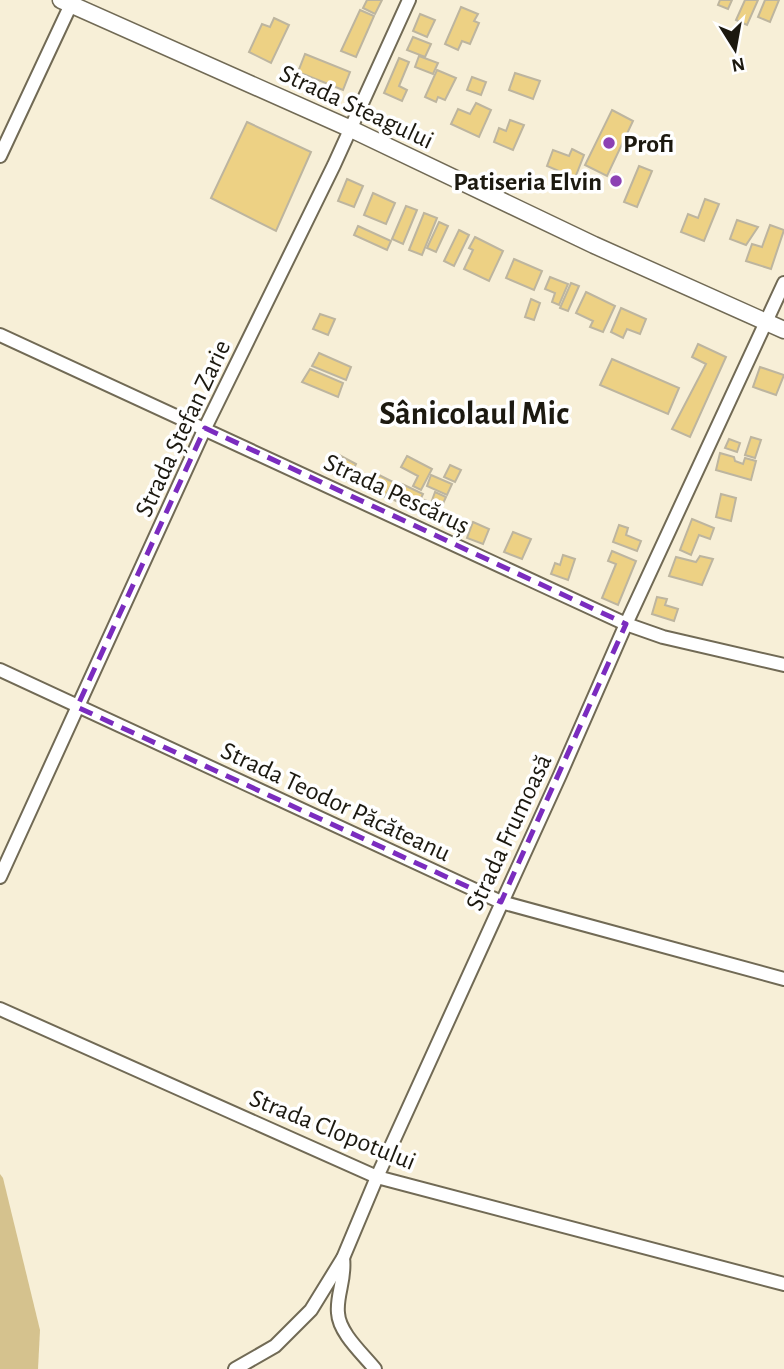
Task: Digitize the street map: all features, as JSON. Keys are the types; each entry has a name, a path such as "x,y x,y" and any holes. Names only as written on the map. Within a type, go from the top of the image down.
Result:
{"main road":[{"name":"Strada Steagului","path":"68,2 351,129 594,245 784,330"}],"street":[{"name":"Strada Ștefan Zarie","path":"0,877 205,428 351,129 409,0"},
{"path":"0,156 68,2"},
{"name":"Strada Frumoasă","path":"235,1369 275,1346 311,1310 343,1258 501,902 561,775 626,624 784,283"},
{"name":"Strada Pescăruș","path":"0,335 626,624 663,637 784,665"},
{"name":"Strada Teodor Păcăteanu","path":"0,670 501,902 784,979"},
{"name":"Strada Clopotului","path":"0,1009 377,1177 784,1284"},
{"path":"343,1258 345,1273 338,1305 340,1322 374,1369"}],"highlighted area":[{"path":"205,428 626,624 501,902 77,707"}],"shaded area":[{"path":"0,1174 40,1330 38,1369 0,1369"}],"building":[{"path":"367,0 382,0 375,14 363,8"},
{"path":"720,0 732,0 728,9 718,5"},
{"path":"745,0 758,0 747,25 736,20"},
{"path":"765,0 779,0 770,22 758,17"},
{"path":"461,7 478,14 474,21 479,23 470,44 462,41 458,50 445,44"},
{"path":"360,10 374,16 356,57 341,51"},
{"path":"420,14 435,20 427,37 413,31"},
{"path":"274,18 289,25 271,63 249,52 262,24 270,27"},
{"path":"413,37 431,44 425,57 407,50"},
{"path":"305,54 350,72 343,90 298,72"},
{"path":"419,56 438,63 433,74 415,67"},
{"path":"399,58 409,62 399,86 407,90 402,101 384,93"},
{"path":"437,70 456,78 445,100 438,97 436,102 425,97"},
{"path":"515,73 540,81 533,99 509,90"},
{"path":"472,77 486,82 481,95 467,90"},
{"path":"476,103 491,110 479,137 451,124 458,109 470,114"},
{"name":"Profi","path":"612,110 633,121 607,176 585,165"},
{"path":"510,120 524,125 513,150 494,142 499,128 506,131"},
{"path":"247,122 311,152 276,231 211,198"},
{"path":"572,149 584,155 575,178 547,166 553,150 569,156"},
{"path":"639,166 652,171 637,207 624,202"},
{"name":"Patiseria Elvin","path":"615,174 622,178 618,187 610,184"},
{"path":"347,179 363,186 354,207 338,201"},
{"path":"373,193 395,203 386,224 364,215"},
{"path":"705,199 719,204 704,241 681,232 688,214 698,218"},
{"path":"406,206 417,210 403,244 392,239"},
{"path":"424,213 437,218 422,255 409,250"},
{"path":"737,220 758,227 746,245 730,239"},
{"path":"439,222 448,226 436,252 427,248"},
{"path":"770,225 784,230 771,269 746,261 752,244 762,247"},
{"path":"358,226 391,241 387,250 354,235"},
{"path":"459,230 469,235 454,266 444,261"},
{"path":"475,237 503,251 489,281 464,269 473,250 469,248"},
{"path":"514,259 542,271 534,290 506,278"},
{"path":"550,277 568,284 559,305 552,302 555,293 545,289"},
{"path":"571,283 579,286 568,311 560,308"},
{"path":"586,292 615,306 603,332 590,327 593,321 576,313"},
{"path":"531,299 540,303 534,320 525,317"},
{"path":"621,308 646,319 640,334 627,329 623,338 611,332"},
{"path":"320,314 335,319 328,335 313,329"},
{"path":"698,344 726,357 690,437 672,429 706,364 692,357"},
{"path":"319,353 351,367 346,380 312,366"},
{"path":"612,359 679,388 668,414 600,385"},
{"path":"760,367 784,375 776,395 753,387"},
{"path":"310,369 343,383 338,397 302,382"},
{"path":"751,437 761,440 755,458 745,455"},
{"path":"729,439 740,443 737,452 725,448"},
{"path":"720,453 734,457 735,461 743,464 745,458 756,461 751,480 716,470"},
{"path":"339,455 356,464 348,481 330,472"},
{"path":"407,456 432,469 421,490 413,486 418,476 401,467"},
{"path":"450,465 461,470 455,482 444,477"},
{"path":"373,472 393,482 385,497 366,487"},
{"path":"431,475 452,484 447,495 427,486"},
{"path":"402,484 423,494 415,510 394,500"},
{"path":"435,492 446,497 435,521 419,514 425,500 431,503"},
{"path":"721,494 736,498 731,521 716,517"},
{"path":"692,519 714,528 710,539 699,535 691,555 680,550"},
{"path":"473,522 489,529 483,544 467,538"},
{"path":"619,525 628,528 626,535 641,541 637,551 613,542"},
{"path":"513,532 531,539 522,559 504,552"},
{"path":"612,551 636,561 618,605 602,598 616,564 608,561"},
{"path":"563,555 575,559 568,580 551,574 555,563 560,565"},
{"path":"700,556 713,559 702,585 669,576 676,557 696,562"},
{"path":"657,597 667,599 665,605 678,609 674,621 652,614"}],"place":[{"name":"Profi","path":"609,143"},
{"name":"Patiseria Elvin","path":"616,181"}],"district":[{"name":"Sânicolaul Mic","path":"474,412"}]}
